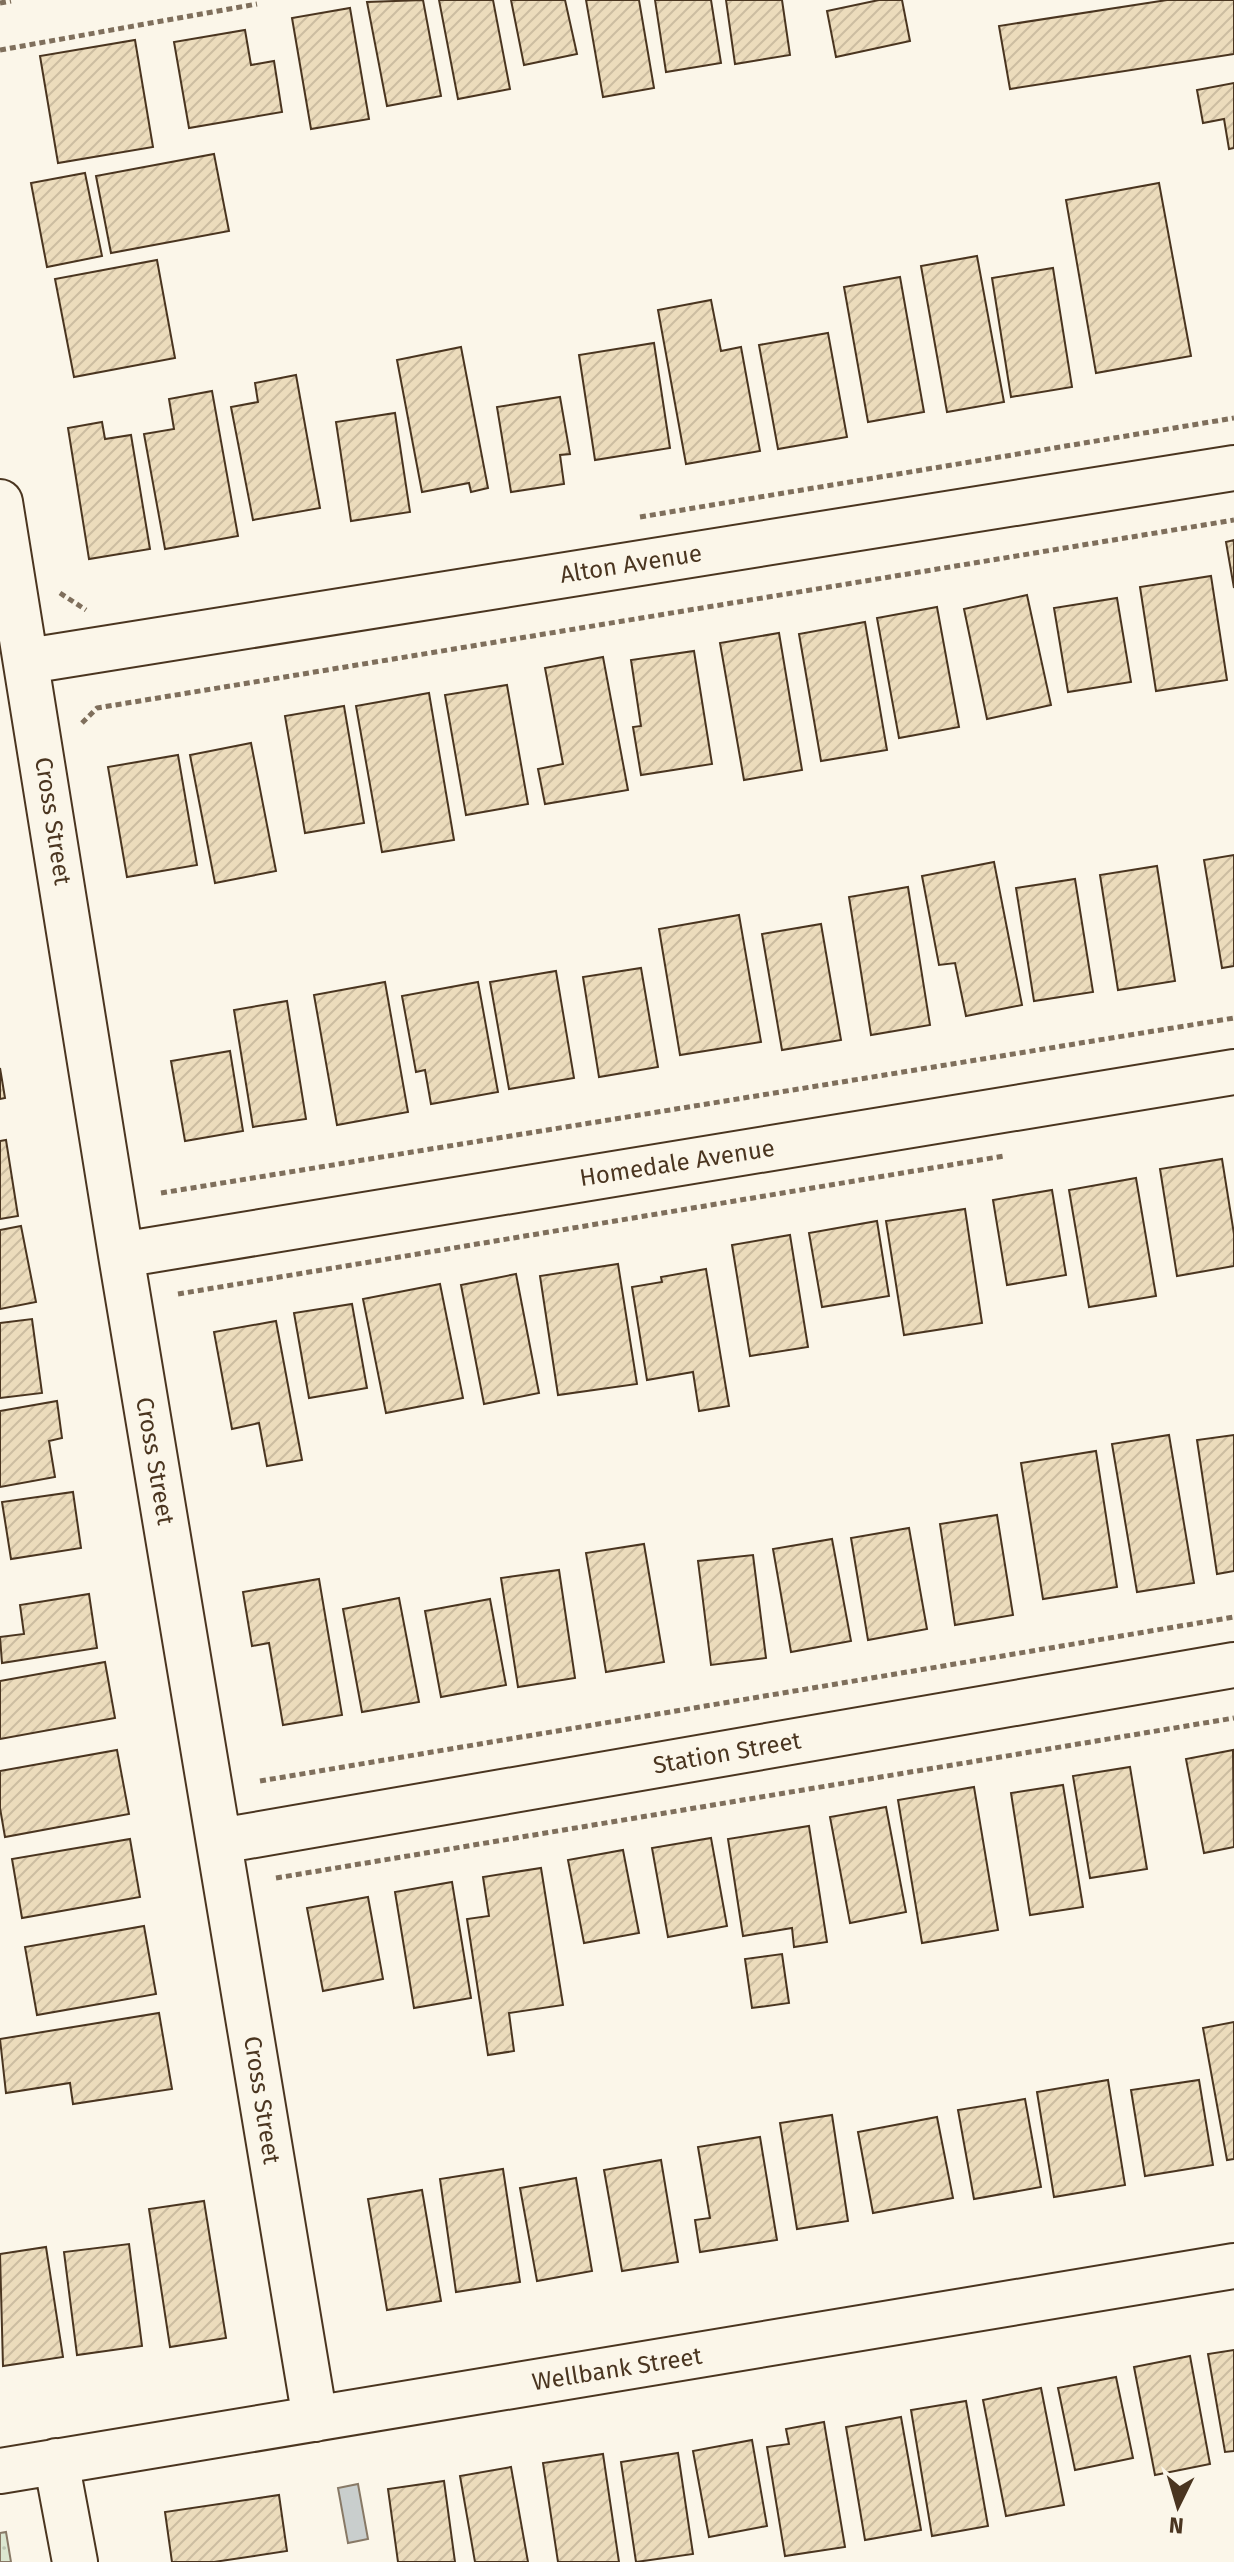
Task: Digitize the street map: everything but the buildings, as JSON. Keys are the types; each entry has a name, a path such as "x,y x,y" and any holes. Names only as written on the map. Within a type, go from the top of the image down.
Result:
{"street":[{"name":"Alton Avenue","path":"28,661 1234,468"},
{"name":"Cross Street","path":"0,502 28,661 121,1255 315,2419"},
{"name":"Homedale Avenue","path":"121,1255 1234,1072"},
{"name":"Station Street","path":"220,1841 1234,1665"},
{"name":"Wellbank Street","path":"0,2471 1234,2266"},
{"path":"56,2461 75,2562"}],"path":[{"path":"0,3 11,1"},
{"path":"0,50 257,4"},
{"path":"636,518 1234,418"},
{"path":"82,723 97,708 1234,520"},
{"path":"60,593 85,610 101,607"},
{"path":"161,1193 1234,1018"},
{"path":"178,1294 1013,1154"},
{"path":"260,1781 1234,1617"},
{"path":"276,1878 1234,1718"}],"green space":[{"path":"6,2532 11,2562 0,2562 0,2533"}],"shaded area":[{"path":"358,2484 368,2539 348,2543 338,2488"}]}
